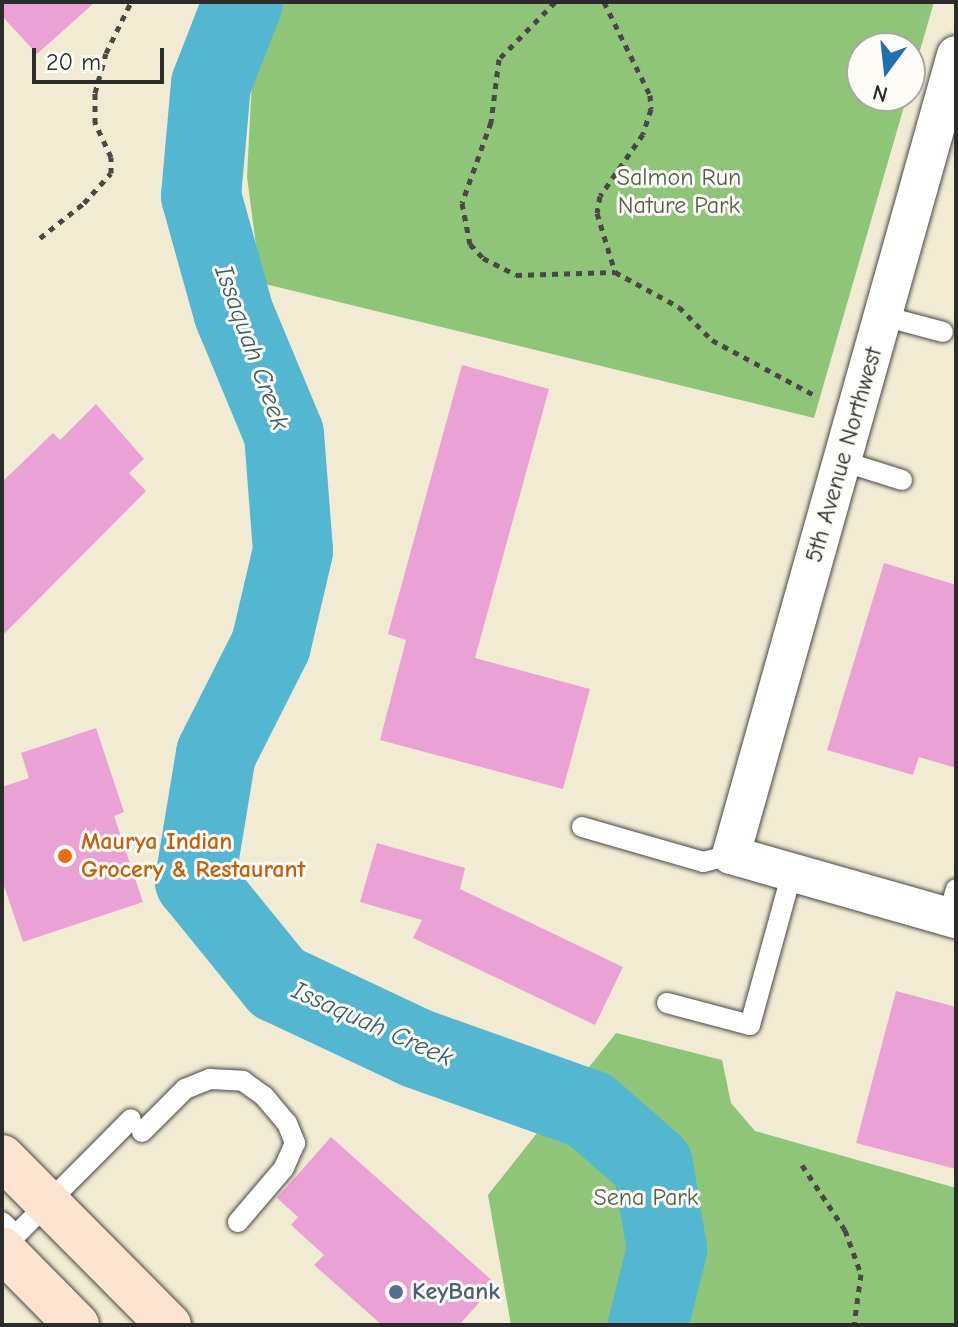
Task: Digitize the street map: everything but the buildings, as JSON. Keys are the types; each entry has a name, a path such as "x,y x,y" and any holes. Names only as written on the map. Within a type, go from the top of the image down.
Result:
{"street":[{"name":"5th Avenue Northwest","path":"731,855 954,73"},
{"path":"731,855 953,909"},
{"path":"2,1157 169,1325"},
{"path":"2,1250 77,1325"}],"lane":[{"path":"883,316 943,332"},
{"path":"842,461 902,480"},
{"path":"582,827 703,862 731,855"},
{"path":"667,1003 750,1025 792,872"},
{"path":"2,1222 16,1235 136,1126 185,1089 210,1079 243,1081 264,1096 287,1123 295,1143 284,1168 238,1222"}],"path":[{"path":"40,238 84,203 111,173 111,157 95,123 95,93 106,53 131,2"},
{"path":"555,2 499,59 491,122 462,203 463,226 483,258 516,275 615,272 679,307 694,326 763,371 856,410"},
{"path":"604,2 650,95 651,109 643,134 600,196 597,213 615,272"},
{"path":"802,1165 845,1230 861,1274 854,1325"}],"green space":[{"name":"Salmon Run Nature Park","path":"275,2 934,2 925,32 846,32 846,112 902,112 814,418 261,283 247,177 253,60"},
{"name":"Sena Park","path":"616,1033 722,1060 731,1103 755,1131 956,1188 956,1325 511,1325 488,1195"}],"waterway":[{"name":"Issaquah Creek","path":"243,2 211,84 201,196 234,314 284,434 293,551 271,645 216,754 195,881 278,983 416,1048 590,1110 653,1165 667,1250 648,1325"}],"place":[{"name":"Maurya Indian Grocery & Restaurant","path":"65,856"},
{"name":"KeyBank","path":"396,1292"}]}
